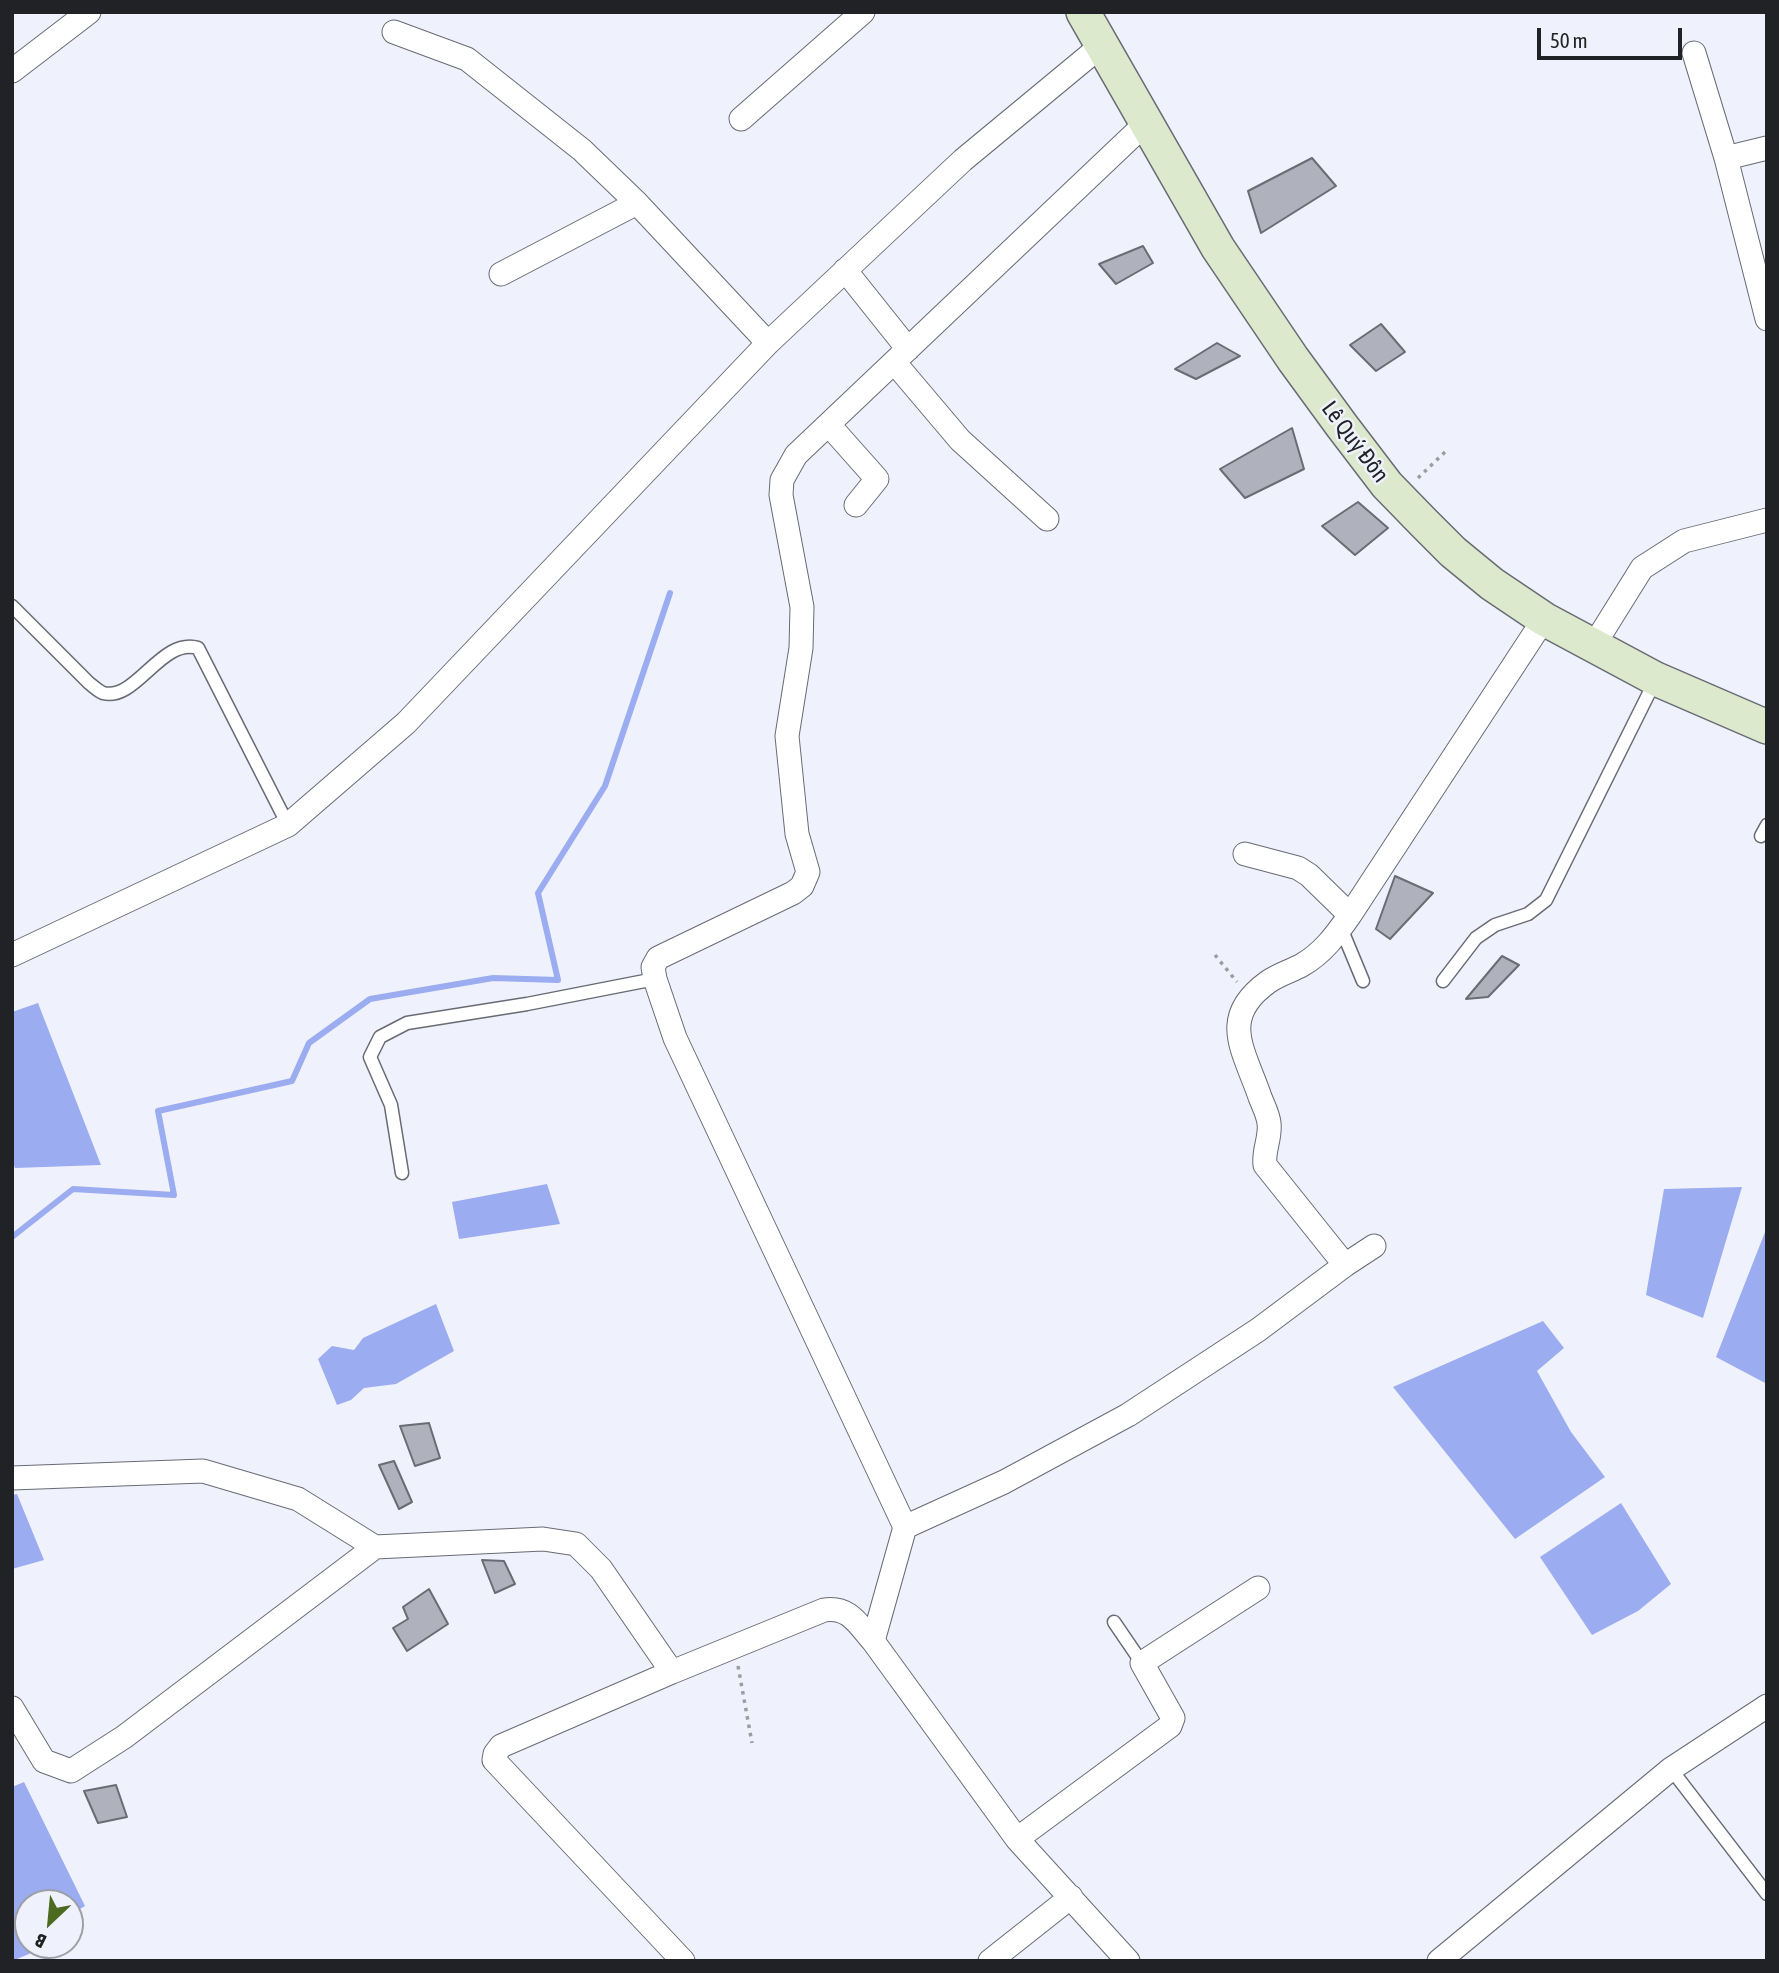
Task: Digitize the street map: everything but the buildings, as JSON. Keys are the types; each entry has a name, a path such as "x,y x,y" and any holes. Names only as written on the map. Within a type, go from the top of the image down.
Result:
{"main road":[{"name":"Lê Quý Đôn","path":"1083,12 1218,248 1293,359 1399,497 1462,560 1544,619 1656,679 1767,727"}],"street":[{"path":"12,71 89,12"},
{"path":"741,119 863,12"},
{"path":"394,32 467,59 583,150 637,203 768,343"},
{"path":"12,956 288,825 406,723 768,343 962,160 1102,45"},
{"path":"1694,52 1726,158 1767,319"},
{"path":"873,1642 905,1527 676,1038 653,967 658,958 793,893 802,886 808,872 797,834 787,736 799,661 802,607 781,495 782,480 796,456 1146,123"},
{"path":"1726,158 1767,148"},
{"path":"501,274 637,203"},
{"path":"845,271 960,440 1047,519"},
{"path":"829,425 877,479 856,505"},
{"path":"1594,645 1642,568 1684,541 1767,520"},
{"path":"1345,1265 1265,1165 1269,1121 1237,1028 1240,1013 1250,998 1269,981 1304,964 1328,946 1544,619"},
{"path":"1245,854 1298,868 1309,875 1346,922"},
{"path":"905,1527 1004,1482 1128,1415 1258,1330 1374,1246"},
{"path":"12,1478 203,1471 298,1499 375,1547"},
{"path":"12,1708 44,1761 71,1771 124,1737 375,1547 543,1539 576,1544 601,1569 672,1672"},
{"path":"1017,1839 1170,1726 1173,1718 1170,1708 1142,1663 1258,1587"},
{"path":"683,1961 495,1760 495,1754 500,1746 672,1672 824,1610 836,1608 847,1612 873,1642 1017,1839 1128,1961"},
{"path":"1439,1961 1671,1769 1767,1706"},
{"path":"990,1961 1071,1897"}],"lane":[{"path":"12,606 102,693 114,693 129,686 176,650 188,645 198,648 288,825"},
{"path":"1443,981 1476,938 1495,925 1528,914 1546,900 1656,679"},
{"path":"1346,922 1363,981"},
{"path":"401,1173 391,1105 370,1057 380,1037 407,1023 527,1004 655,979"},
{"path":"1114,1622 1142,1663"},
{"path":"1671,1769 1767,1894"}],"path":[{"path":"1399,497 1446,451"},
{"path":"1216,956 1250,998"},
{"path":"736,1646 752,1743"}],"water":[{"path":"38,1003 101,1165 15,1168 12,1161 12,1012"},
{"path":"547,1184 560,1224 459,1239 452,1202"},
{"path":"1742,1187 1703,1318 1646,1295 1664,1189"},
{"path":"1767,1227 1767,1384 1716,1357"},
{"path":"436,1304 454,1351 396,1384 364,1388 351,1400 337,1405 318,1359 332,1346 354,1350 363,1338"},
{"path":"1543,1321 1564,1348 1537,1371 1571,1432 1605,1477 1515,1539 1393,1387"},
{"path":"17,1494 44,1560 12,1569 12,1495"},
{"path":"1621,1503 1671,1584 1638,1611 1592,1635 1540,1557"},
{"path":"24,1782 77,1889 14,1889 14,1959 17,1959 12,1961 12,1787"}],"waterway":[{"path":"12,1237 73,1189 174,1195 158,1111 292,1081 309,1043 370,999 493,978 558,980 538,893 605,786 670,593"}]}
